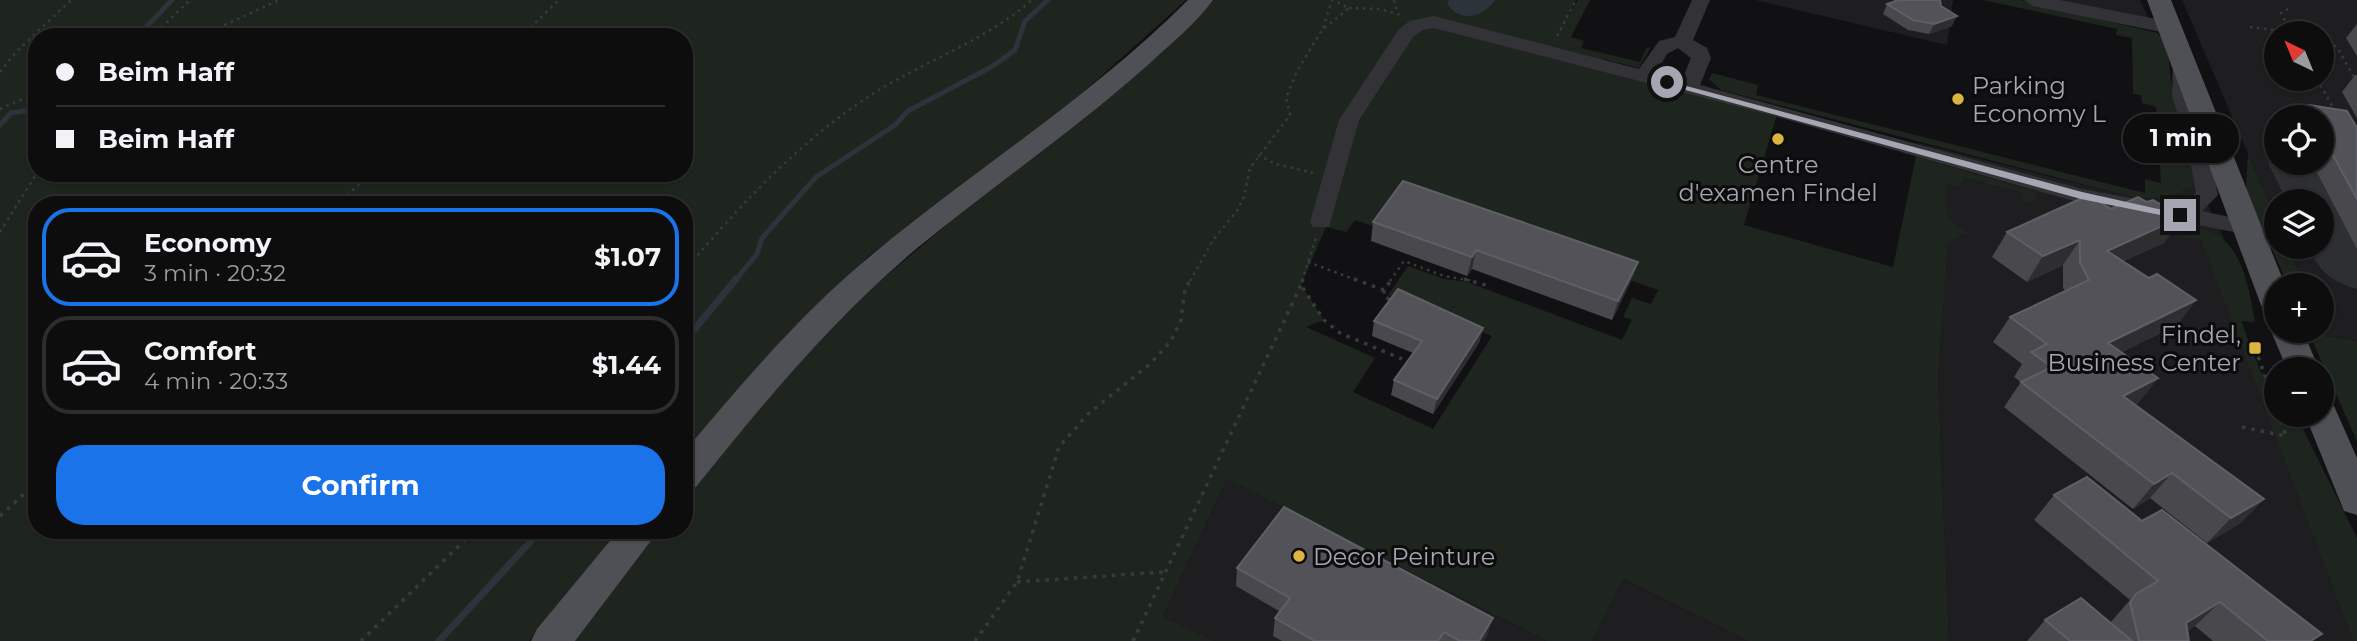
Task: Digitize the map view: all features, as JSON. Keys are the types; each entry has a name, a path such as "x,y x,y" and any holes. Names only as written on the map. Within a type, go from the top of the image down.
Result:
{"main road":[{"path":"693,466 740,408 819,321 882,262 1083,107 1154,47 1201,0"},
{"path":"2159,0 2264,273"},
{"path":"2327,427 2357,500"},
{"path":"551,641 634,539"}],"street":[{"path":"1682,43 1701,0"},
{"path":"2033,0 2171,28"},
{"path":"1321,222 1349,120 1406,33 1417,25 1434,22 1549,50 2081,196 2245,227"},
{"path":"1645,76 1662,46 1668,42 1682,43 1700,52 1701,58 1689,88"},
{"path":"2166,213 2191,209 2207,195 2196,137 2182,97 2183,58"}],"path":[{"path":"41,28 71,0"},
{"path":"160,28 190,0"},
{"path":"221,28 279,0"},
{"path":"529,28 559,0"},
{"path":"693,260 727,220 842,116 863,100 972,43 1010,19 1032,0"},
{"path":"975,641 1017,582 1059,447 1088,414 1150,364 1171,341 1181,320 1185,289 1213,240 1236,212 1244,197 1250,168 1290,115 1286,98 1297,71 1322,30 1333,0 1349,8 1381,9 1398,14 1417,25"},
{"path":"1394,0 1398,14"},
{"path":"1549,50 1576,0"},
{"path":"1322,30 1349,8"},
{"path":"2285,21 2281,13 2288,9"},
{"path":"2250,27 2264,29"},
{"path":"0,72 28,41"},
{"path":"2334,45 2356,79"},
{"path":"2324,91 2341,121"},
{"path":"0,109 28,97"},
{"path":"1258,155 1276,164 1332,180"},
{"path":"0,232 31,182"},
{"path":"347,196 361,182"},
{"path":"1132,641 1301,285 1321,222"},
{"path":"1396,302 1384,297 1384,290 1404,261 1444,276 1471,279 1489,286"},
{"path":"1308,262 1384,290"},
{"path":"1301,285 1324,320 1340,333 1402,359"},
{"path":"2255,348 2264,373"},
{"path":"2242,427 2286,436 2283,427"},
{"path":"0,516 28,490"},
{"path":"361,641 466,539"},
{"path":"1017,582 1163,572"}],"shaded area":[{"path":"0,0 1186,0 1080,95 869,256 788,333 693,445 693,196 28,196 28,539 614,539 529,641 0,641"},
{"path":"1211,0 1576,0 1568,17 1578,0 1590,0 1571,37 1584,41 1581,48 1640,62 1647,47 1650,48 1639,68 1603,59 1600,63 1778,111 1744,225 1893,267 1916,156 2035,192 2038,201 2023,202 2023,193 1964,178 1962,187 1947,183 1947,213 1954,223 1969,234 1953,239 1948,245 1938,379 1949,641 1748,641 1623,579 1592,641 1546,641 1227,479 1163,616 1214,641 568,641 652,539 693,539 693,488 792,368 851,306","holes":["1400,200 1658,290 1651,304 1632,298 1623,317 1632,320 1622,340 1467,282 1444,279 1408,266 1388,295 1492,336 1433,429 1353,392 1375,358 1306,327 1324,320 1301,285 1326,227 1346,232 1355,220 1381,229"]},
{"path":"1449,0 1495,0 1485,11 1465,16 1452,10 1447,3"},
{"path":"1755,0 1953,0 1947,45"},
{"path":"1983,0 2020,0 2157,33 2167,51 2172,85 2199,187 2187,188 2173,197 2139,199 1721,90 1709,79 1712,73 1758,85 1756,95 2145,193 2145,179 2161,183 2156,107 2142,103 2141,95 2133,94 2132,38 2116,35 2117,29"},
{"path":"2057,0 2140,0 2150,21"},
{"path":"2182,0 2357,0 2357,341 2334,337 2334,273 2299,273 2293,259 2334,259 2334,189 2264,191"},
{"path":"1918,143 2139,199 2172,197 2187,188 2199,187 2225,241 2207,232 2201,239 2264,406 2264,427 2272,427 2353,641 1949,641 1938,379 1948,244 1952,239 1967,235 1944,211 1947,183 1963,178 2023,193 2023,201 2039,198 1949,164 1916,156"},
{"path":"2248,154 2264,191 2264,231 2246,191"},
{"path":"2205,230 2219,236 2230,246 2238,259 2249,290 2255,322 2241,321 2261,373 2264,374 2264,406 2201,240 2183,236 2183,231"},
{"path":"2276,259 2293,259 2299,273 2283,273"},
{"path":"2334,337 2357,341 2357,441 2334,389 2334,357 2320,357 2313,343 2334,343"},
{"path":"2272,427 2302,427 2357,538 2357,641 2353,641"},
{"path":"1227,479 1546,641 1214,641 1163,616"},
{"path":"1623,579 1748,641 1592,641"}],"building":[{"path":"1899,0 1940,0 1941,6 1957,16 1934,24 1913,20 1887,4"},
{"path":"2334,109 2347,111 2357,128 2357,199 2334,157"},
{"path":"1403,181 1638,262 1618,301 1476,250 1472,257 1373,222"},
{"path":"2089,195 2111,209 2138,197 2147,202 2153,200 2182,217 2107,251 2149,278 2157,274 2196,300 2108,343 2158,378 2123,396 2264,499 2231,518 2172,473 2154,484 2021,382 2052,367 2031,352 2047,344 2010,317 2089,280 2080,262 2080,240 2043,256 2007,232"},
{"path":"1398,289 1483,328 1437,399 1394,380 1422,341 1374,321"},
{"path":"2087,477 2142,521 2162,510 2322,634 2310,641 2268,641 2220,602 2186,623 2189,641 2139,641 2130,603 2136,594 2158,581 2054,495"},
{"name":"Decor Peinture","path":"1284,507 1493,618 1479,641 1460,641 1444,632 1438,641 1315,641 1275,618 1290,598 1237,568"},
{"path":"2081,598 2132,641 2070,641 2045,620"}],"waterway":[{"path":"146,28 172,0"},
{"path":"735,281 757,254 762,238 816,177 895,125 908,111 993,66 1015,50 1025,21 1048,0"},
{"path":"0,125 11,113 28,110"},
{"path":"693,331 736,279"},
{"path":"439,641 533,539"}],"taxiway":[{"path":"2299,175 2307,189"},
{"path":"2334,244 2343,262 2357,270"}],"place":[{"name":"Parking Economy L","path":"1958,99"},
{"name":"Centre d'examen Findel","path":"1778,139"},
{"name":"Findel, Business Center","path":"2255,348"},
{"name":"Decor Peinture","path":"1299,556"}],"route":[{"path":"1667,82 2081,196 2180,215"}]}
